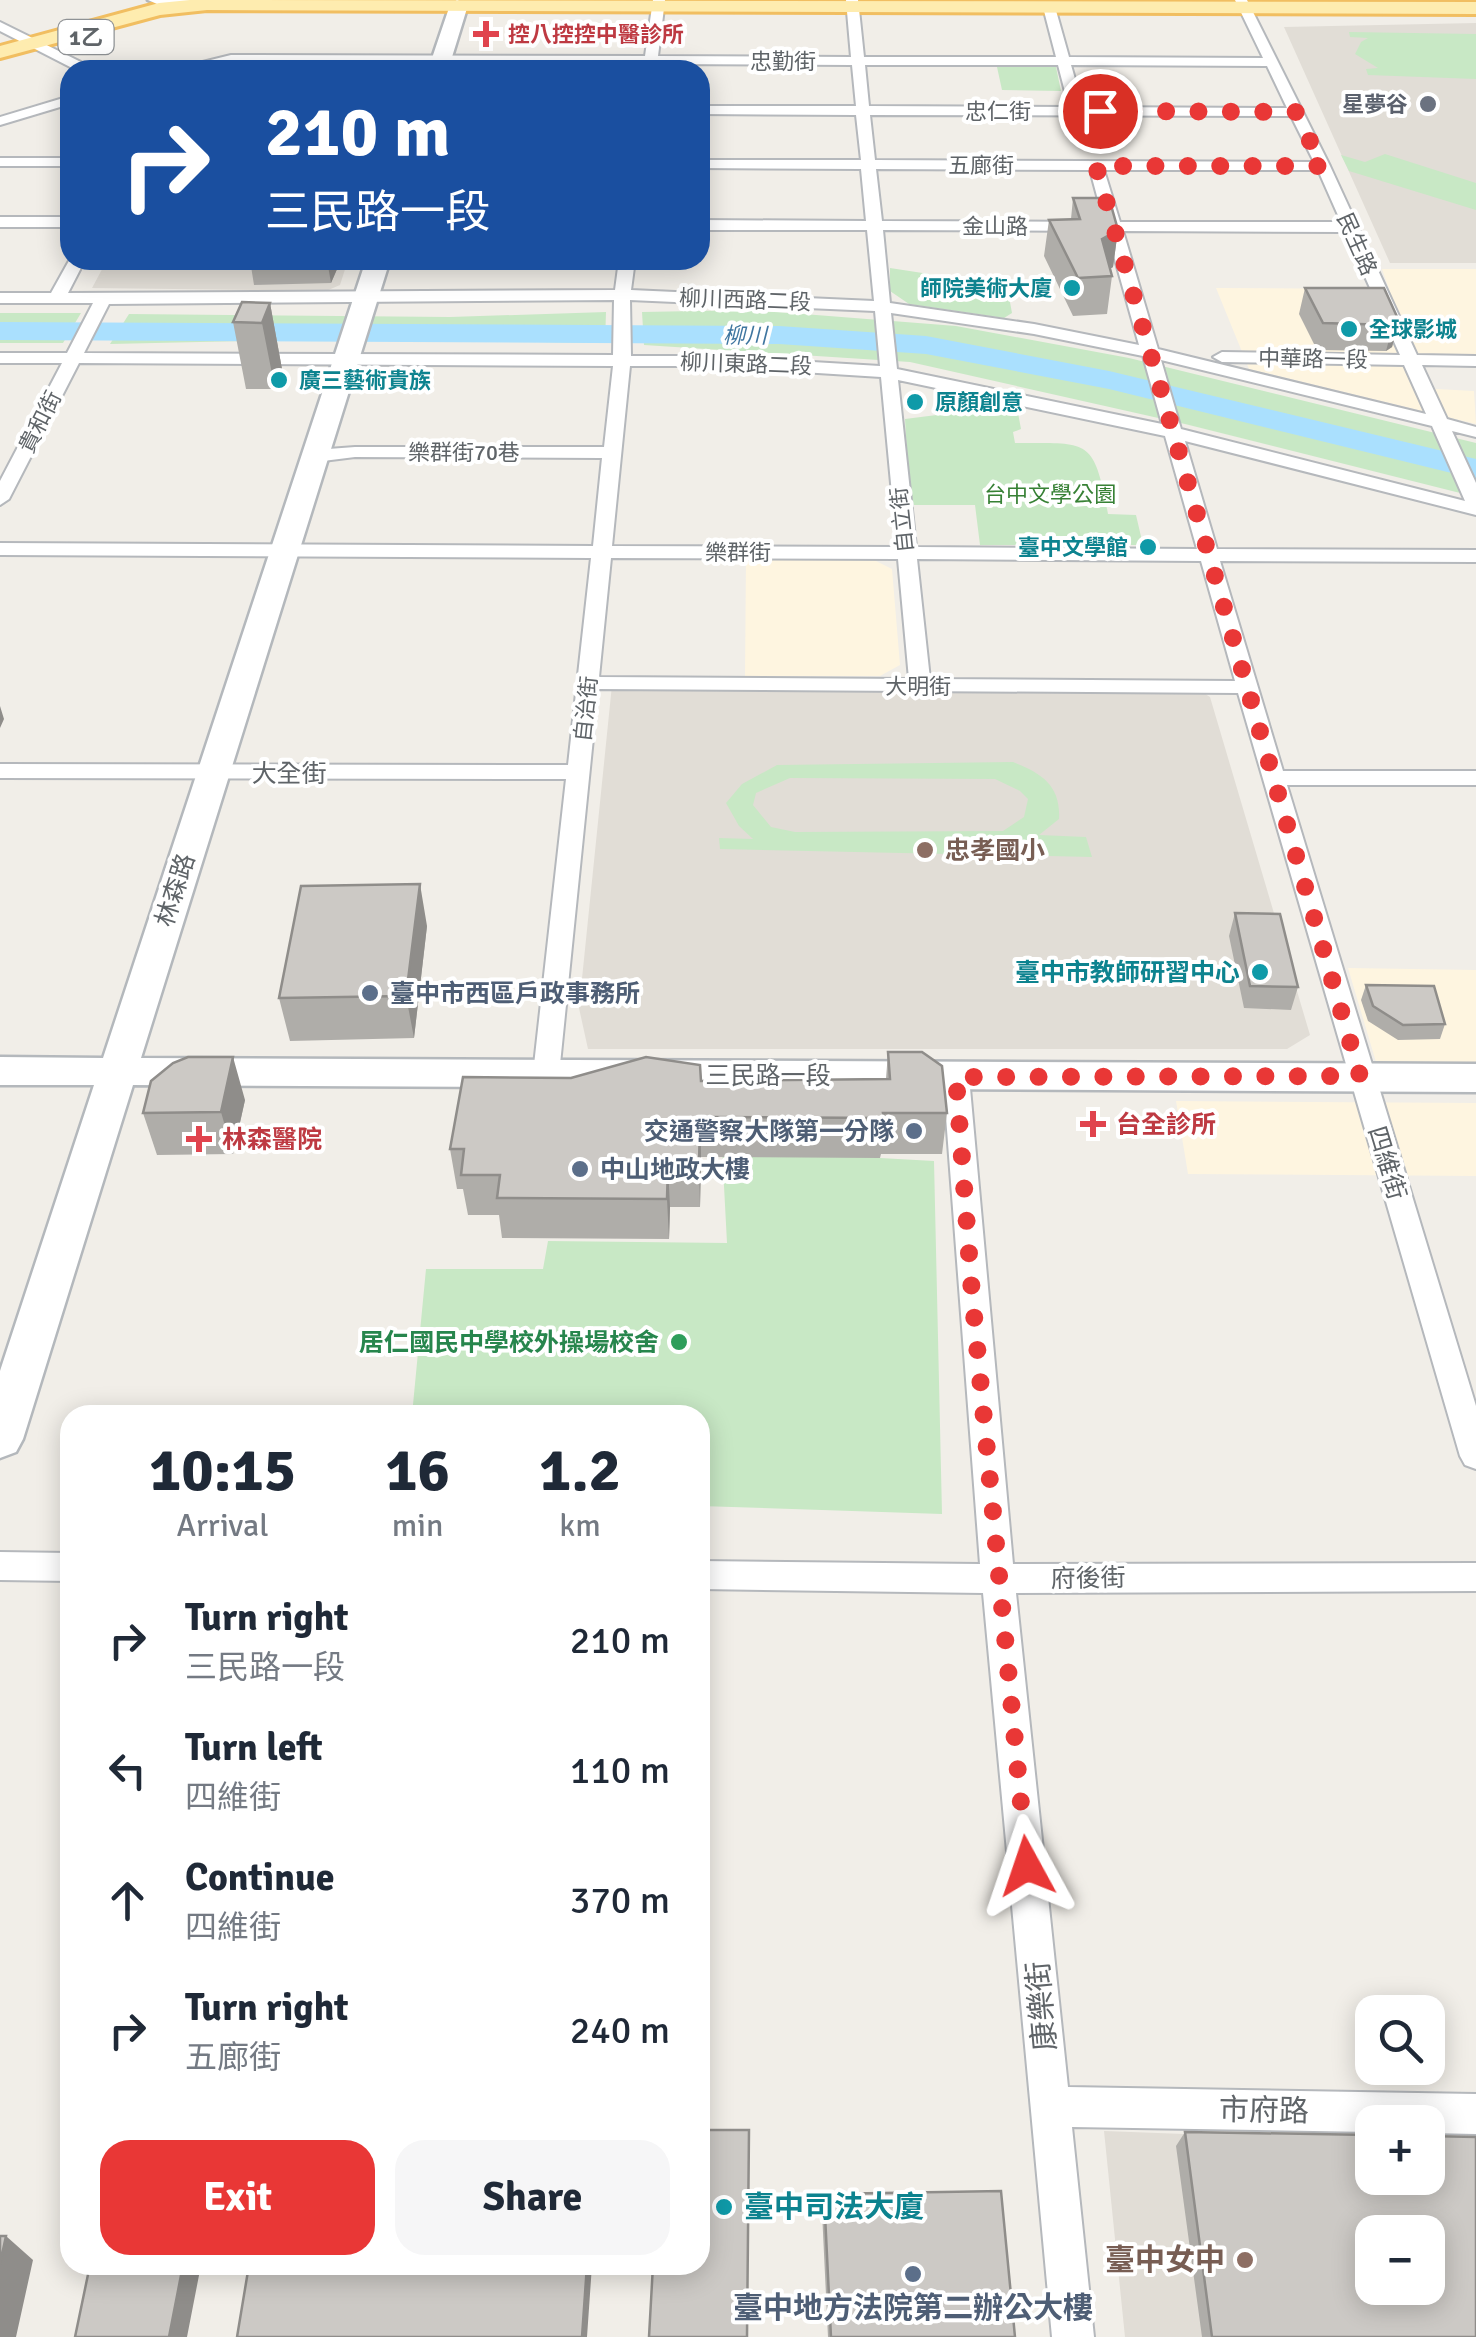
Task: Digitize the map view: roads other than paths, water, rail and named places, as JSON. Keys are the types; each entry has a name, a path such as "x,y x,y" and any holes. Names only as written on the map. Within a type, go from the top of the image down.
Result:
{"main road":[{"name":"1乙","path":"0,60 177,6 459,4 1050,10 1470,7"},
{"path":"442,60 459,4"},
{"name":"1乙","path":"1050,10 1081,4 1244,7"},
{"name":"1乙","path":"0,52 39,46"},
{"path":"363,306 375,270"},
{"name":"林森路","path":"0,1438 114,1072 287,550 363,306"},
{"name":"三民路一段","path":"0,1071 1476,1078"}],"street":[{"path":"652,60 658,5"},
{"path":"852,6 882,315"},
{"name":"民生路","path":"1244,7 1322,166 1476,506"},
{"path":"1050,10 1078,111"},
{"path":"0,26 66,60"},
{"name":"忠勤街","path":"218,60 258,60"},
{"name":"忠勤街","path":"710,64 1270,62"},
{"path":"3,118 60,103"},
{"name":"忠仁街","path":"710,110 1296,112"},
{"path":"0,162 60,162"},
{"name":"五廊街","path":"710,164 1322,166"},
{"path":"1096,166 1150,352"},
{"path":"0,222 60,222"},
{"name":"金山路","path":"710,224 1350,227"},
{"path":"56,298 71,270"},
{"path":"622,303 626,270"},
{"name":"柳川西路二段","path":"0,298 56,298 101,304 363,306 755,298 882,315 1018,325 1150,352 1440,429 1476,432"},
{"name":"自治街","path":"546,1074 623,352 622,303"},
{"name":"貴和街","path":"0,499 101,304"},
{"name":"自立街","path":"882,315 920,686"},
{"name":"柳川東路二段","path":"0,358 76,351 623,352 773,363 886,363 1476,506"},
{"name":"中華路一段","path":"1150,352 1476,362"},
{"name":"四維街","path":"1150,352 1360,1076 1476,1456"},
{"name":"樂群街70巷","path":"316,456 354,452 612,452"},
{"name":"樂群街","path":"0,548 1476,556"},
{"name":"大明街","path":"589,683 1248,687"},
{"name":"大全街","path":"0,771 579,772"},
{"path":"1274,778 1476,778"},
{"name":"康樂街","path":"956,1077 998,1578 1073,2337"},
{"path":"0,1566 60,1567"},
{"name":"府後街","path":"710,1575 1476,1577"},
{"name":"市府路","path":"1051,2107 1476,2114"}],"waterway":[{"name":"柳川","path":"0,331 779,335 926,345 1109,380 1476,469"}],"place":[{"name":"控八控控中醫診所","path":"486,34"},
{"name":"星夢谷","path":"1428,104"},
{"name":"師院美術大廈","path":"1072,288"},
{"name":"全球影城","path":"1349,329"},
{"name":"廣三藝術貴族","path":"279,380"},
{"name":"原顏創意","path":"915,402"},
{"name":"臺中文學館","path":"1148,547"},
{"name":"忠孝國小","path":"925,850"},
{"name":"臺中市教師研習中心","path":"1260,972"},
{"name":"臺中市西區戶政事務所","path":"370,993"},
{"name":"台全診所","path":"1093,1124"},
{"name":"交通警察大隊第一分隊","path":"914,1131"},
{"name":"林森醫院","path":"199,1139"},
{"name":"中山地政大樓","path":"580,1169"},
{"name":"居仁國民中學校外操場校舍","path":"679,1342"},
{"name":"臺中司法大廈","path":"724,2207"},
{"name":"臺中女中","path":"1245,2260"},
{"name":"臺中地方法院第二辦公大樓","path":"913,2274"}],"park label":[{"name":"台中文學公園","path":"1050,494"}]}
